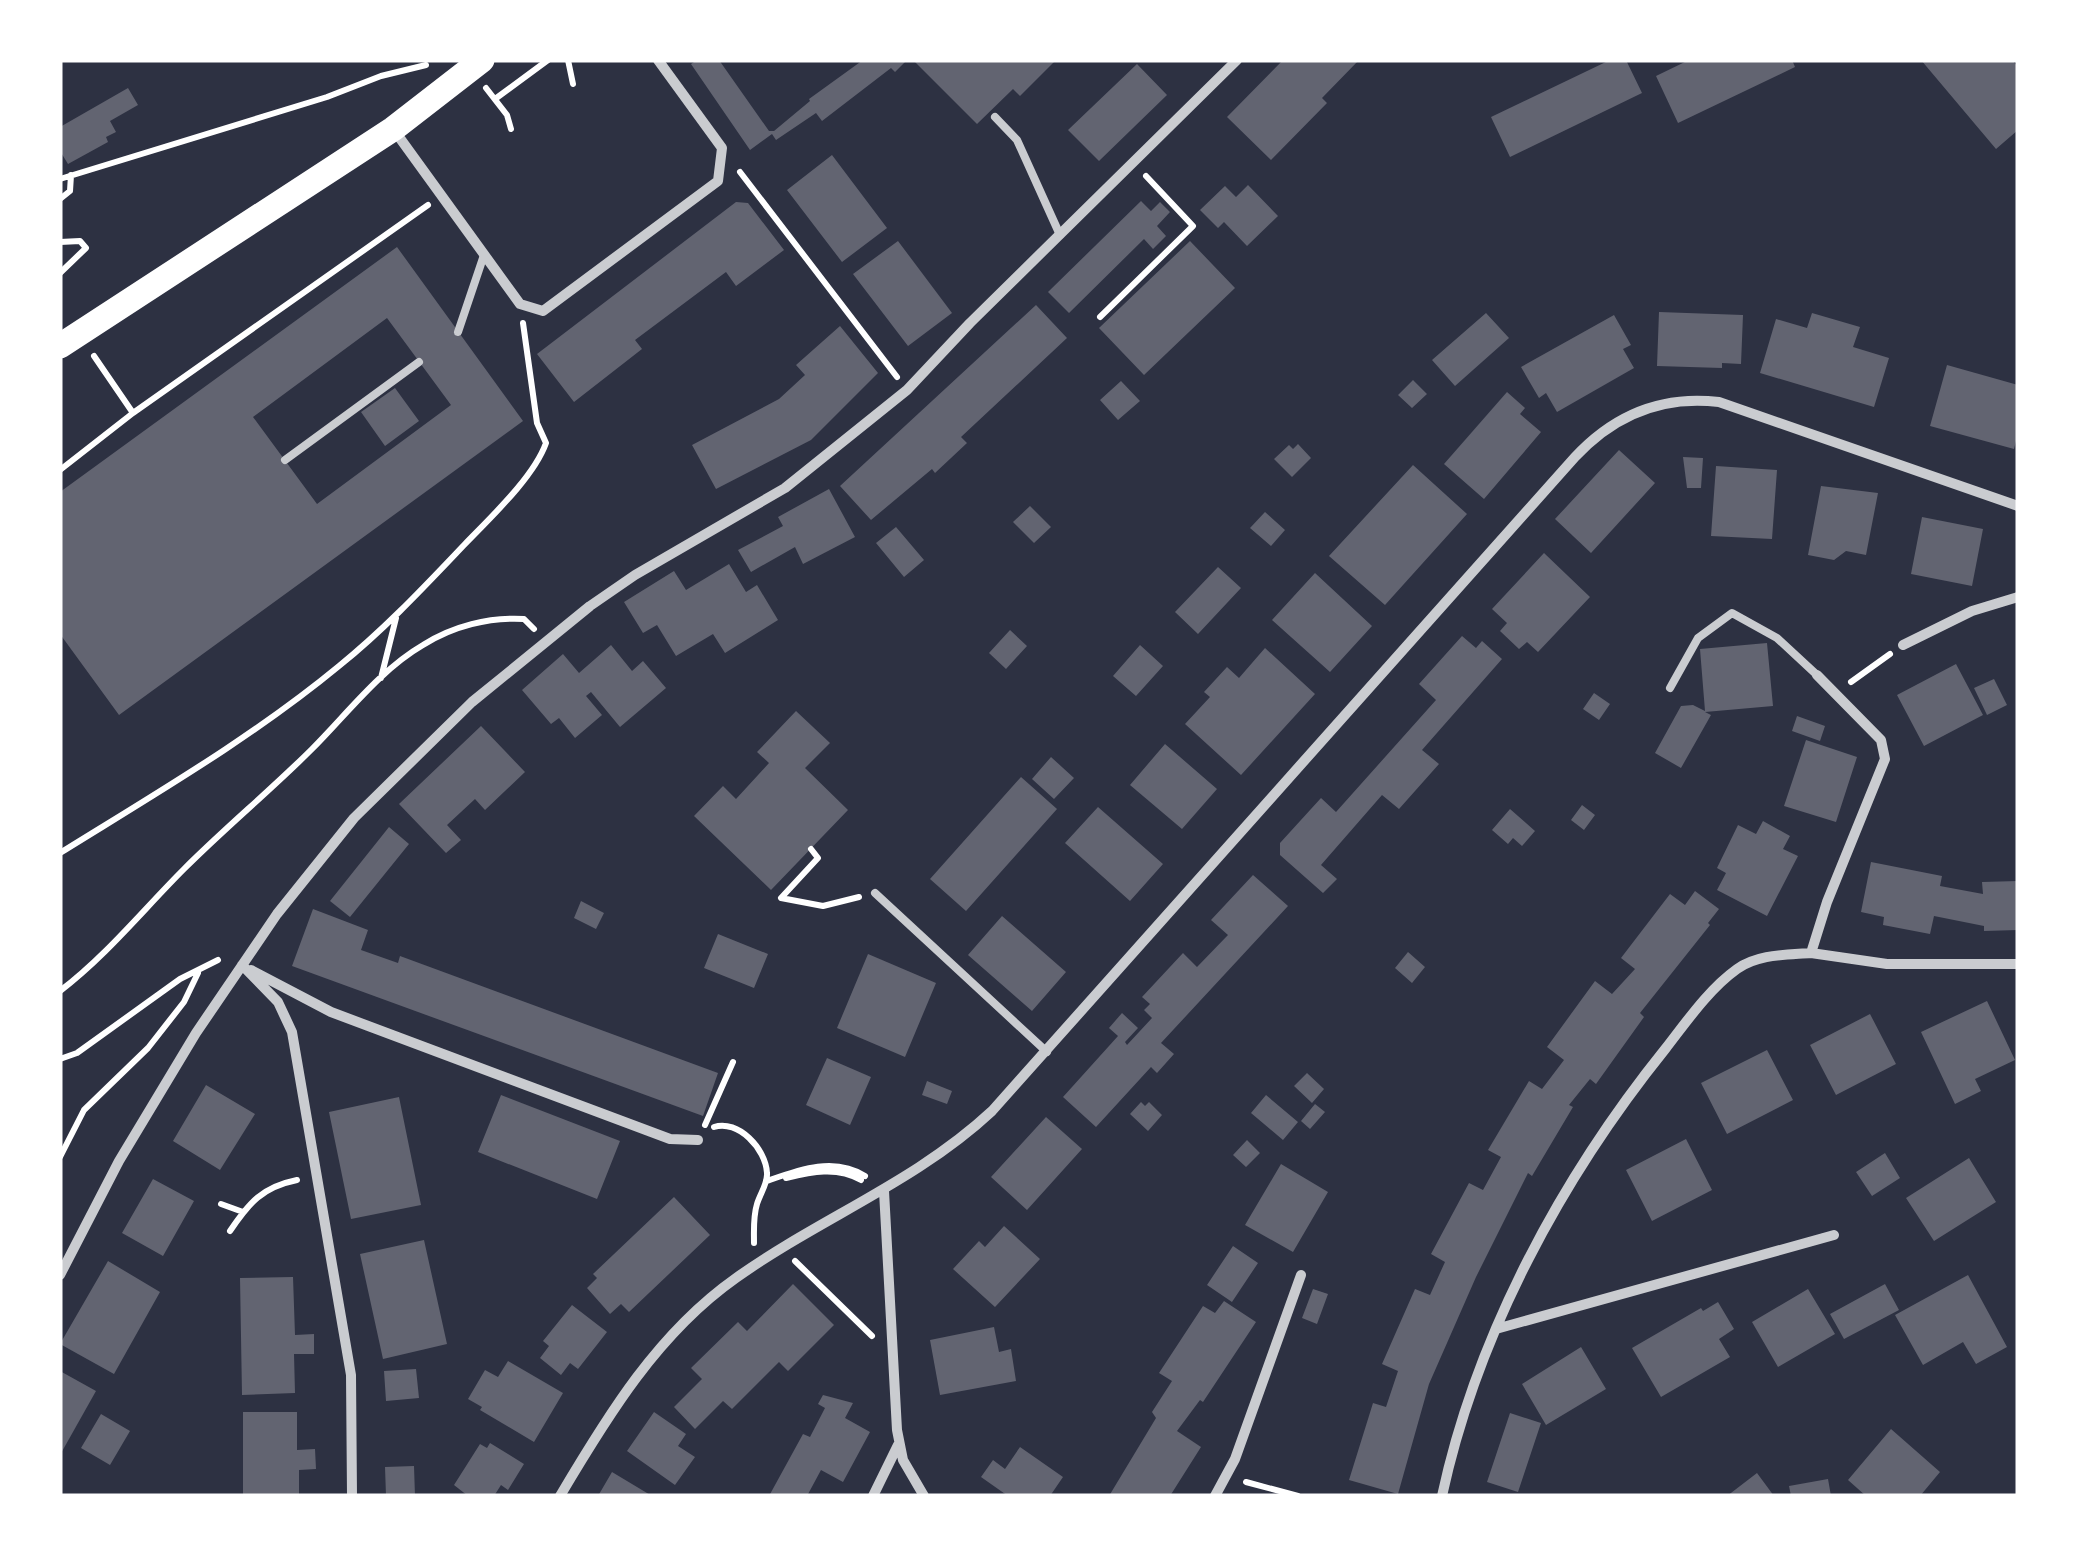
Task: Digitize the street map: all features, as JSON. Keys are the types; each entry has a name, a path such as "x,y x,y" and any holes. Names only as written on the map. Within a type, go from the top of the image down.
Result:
{"main road":[{"path":"69,340 393,129 477,64"}],"street":[{"path":"393,129 520,304 544,311 718,180 722,148 658,60"},
{"path":"60,1274 156,1096 278,914 354,818 472,702 545,640 635,575 785,488 907,390 1237,60"},
{"path":"560,1496 611,1412 656,1353 703,1304 759,1262 879,1193 974,1128 1047,1052 1575,457 1623,418 1671,400 1718,402 2018,506"},
{"path":"1903,644 1972,611 2018,597"},
{"path":"1811,953 1827,902 1885,759 1881,740 1817,674"},
{"path":"1442,1496 1464,1417 1496,1329 1531,1255 1581,1168 1638,1082 1704,1001 1739,968 1767,956 1811,953 1888,964 2018,964"},
{"path":"242,965 332,1012 670,1139 698,1140"},
{"path":"242,965 278,1002 292,1032 351,1374 352,1496"},
{"path":"879,1193 898,1444 909,1474 924,1496"},
{"path":"1496,1329 1834,1235"},
{"path":"1214,1496 1228,1477 1300,1275"},
{"path":"873,1496 898,1444"}],"lane":[{"path":"995,117 1017,140 1060,235"},
{"path":"458,332 484,255"},
{"path":"285,460 419,362"},
{"path":"1670,688 1698,638 1732,614 1776,638 1817,674"},
{"path":"875,893 1047,1052"}],"path":[{"path":"496,100 548,60"},
{"path":"568,60 572,84"},
{"path":"60,179 327,97 381,76 430,64"},
{"path":"477,64 511,129"},
{"path":"722,148 907,390"},
{"path":"1100,317 1193,226 1134,163"},
{"path":"60,199 70,191 71,176"},
{"path":"60,470 133,413 441,195"},
{"path":"60,242 80,241 86,248 60,273"},
{"path":"60,852 274,715 340,666 396,616 478,530 542,454 546,443 538,423 520,304"},
{"path":"69,340 133,413"},
{"path":"381,680 396,616"},
{"path":"60,991 124,935 203,850 421,645 480,622 507,618 524,620 545,640"},
{"path":"1836,693 1903,644"},
{"path":"810,849 818,858 781,898 823,906 875,893"},
{"path":"60,1156 84,1110 148,1048 184,1002 198,973"},
{"path":"60,1058 78,1053 180,979"},
{"path":"708,1118 734,1062"},
{"path":"698,1140 720,1127 739,1133 756,1151 766,1182 756,1217 759,1262"},
{"path":"766,1182 809,1168 844,1166 863,1174 879,1193"},
{"path":"230,1232 250,1202 290,1180"},
{"path":"220,1204 243,1212"},
{"path":"784,1248 859,1320 894,1364"},
{"path":"1228,1477 1298,1496"}],"building":[{"path":"697,60 719,60 769,131 774,131 809,99 863,60 907,60 822,121 816,113 776,140 772,134 750,150 691,64"},
{"path":"913,60 1056,60 1020,96 1013,89 977,124"},
{"path":"1283,60 1359,60 1322,98 1327,103 1271,160 1227,117"},
{"path":"1610,60 1626,60 1642,93 1510,157 1491,117"},
{"path":"1689,60 1792,60 1795,67 1678,123 1656,76"},
{"path":"1921,60 2012,60 2018,67 2018,130 1996,149"},
{"path":"1137,64 1167,95 1099,161 1068,130"},
{"path":"128,88 138,105 110,121 116,132 106,137 108,142 68,164 60,151 60,127"},
{"path":"832,155 887,228 842,262 787,190"},
{"path":"1248,185 1278,216 1247,246 1224,222 1218,228 1200,210 1225,186 1236,197"},
{"path":"1141,201 1151,211 1160,202 1170,212 1157,226 1166,236 1153,249 1144,239 1069,313 1048,292"},
{"path":"736,202 748,203 784,250 736,286 726,272 635,340 642,349 574,402 537,354"},
{"path":"898,241 952,313 908,346 853,274"},
{"path":"1190,241 1235,288 1144,375 1099,328"},
{"path":"397,247 523,421 119,715 60,634 60,492","holes":["387,318 451,405 317,504 253,417"]},
{"path":"1036,305 1067,338 961,437 967,443 935,473 932,469 871,520 840,486"},
{"path":"1659,312 1743,315 1741,364 1722,363 1722,368 1657,366"},
{"path":"1486,313 1509,338 1455,386 1432,360"},
{"path":"1812,313 1860,327 1853,347 1889,358 1874,407 1760,373 1776,319 1807,328"},
{"path":"1614,315 1631,345 1623,349 1634,368 1557,412 1546,393 1539,398 1521,367"},
{"path":"840,326 878,373 811,440 716,489 692,445 779,399 805,375 796,365"},
{"path":"1947,365 2018,385 2014,449 1930,426"},
{"path":"1413,380 1427,394 1412,408 1398,395"},
{"path":"1121,381 1140,401 1118,420 1100,400"},
{"path":"395,388 419,421 385,446 361,412"},
{"path":"1507,392 1525,408 1520,414 1541,432 1484,499 1444,464"},
{"path":"1298,444 1311,458 1292,477 1274,459 1289,445 1293,449"},
{"path":"1619,450 1655,483 1591,553 1555,519"},
{"path":"1683,457 1703,458 1701,488 1687,488"},
{"path":"1413,465 1467,514 1385,605 1329,556"},
{"path":"1716,466 1777,470 1772,539 1711,536"},
{"path":"1821,486 1878,493 1866,555 1846,551 1834,560 1808,555"},
{"path":"829,489 855,537 803,564 795,547 751,572 738,550 783,526 778,517"},
{"path":"1030,506 1051,527 1034,543 1013,522"},
{"path":"1265,512 1285,530 1271,546 1250,528"},
{"path":"1922,517 1983,529 1972,586 1911,574"},
{"path":"896,527 924,560 904,577 876,543"},
{"path":"1544,553 1590,597 1538,652 1527,642 1519,649 1500,631 1507,623 1492,609"},
{"path":"729,564 746,592 757,585 778,620 725,653 713,634 676,656 657,625 643,633 624,602 674,571 686,590"},
{"path":"1218,567 1241,588 1198,634 1175,612"},
{"path":"1315,573 1372,626 1330,672 1272,620"},
{"path":"1010,630 1027,646 1006,669 989,653"},
{"path":"1462,636 1476,648 1482,641 1502,659 1422,750 1439,764 1399,809 1382,795 1321,865 1337,879 1323,893 1280,855 1280,843 1321,798 1336,812 1436,700 1419,684"},
{"path":"1767,643 1773,706 1705,712 1711,715 1681,768 1655,753 1681,706 1693,705 1705,711 1700,649"},
{"path":"611,645 632,671 643,661 666,688 620,727 591,692 586,696 602,715 575,738 559,718 551,724 522,690 563,654 579,673"},
{"path":"1140,645 1163,666 1136,696 1113,676"},
{"path":"1265,648 1315,694 1241,775 1185,724 1210,697 1204,692 1227,667 1239,678"},
{"path":"1956,664 1983,715 1924,746 1897,695"},
{"path":"1994,679 2007,705 1987,715 1974,688"},
{"path":"1594,693 1610,704 1599,720 1583,709"},
{"path":"796,711 830,743 805,768 848,810 771,890 694,816 723,786 736,799 769,763 757,752"},
{"path":"1797,716 1825,726 1820,741 1792,731"},
{"path":"481,726 525,772 485,810 475,799 447,825 461,840 446,853 399,804"},
{"path":"1806,740 1857,757 1836,822 1784,806"},
{"path":"1165,744 1217,789 1182,829 1130,785"},
{"path":"1051,757 1074,778 1054,799 1032,779"},
{"path":"1021,777 1057,809 966,911 930,879"},
{"path":"1582,805 1595,815 1584,830 1571,820"},
{"path":"1098,807 1163,864 1130,901 1065,843"},
{"path":"1510,809 1535,831 1522,846 1513,838 1508,844 1492,830"},
{"path":"1763,821 1790,836 1783,849 1798,856 1767,916 1717,890 1726,873 1717,868 1738,825 1756,834"},
{"path":"389,827 409,844 350,917 330,901"},
{"path":"1871,862 1942,876 1940,886 1983,894 1982,882 2018,881 2018,930 1984,931 1984,926 1934,916 1930,934 1883,925 1884,917 1861,912"},
{"path":"1253,875 1288,906 1161,1043 1174,1054 1157,1073 1151,1067 1096,1127 1063,1097 1118,1036 1109,1028 1122,1013 1138,1028 1125,1042 1127,1045 1152,1018 1144,1010 1150,1004 1142,997 1183,953 1197,967 1228,935 1211,920"},
{"path":"1695,891 1719,909 1640,1013 1644,1017 1596,1084 1590,1079 1569,1105 1573,1107 1532,1176 1528,1173 1429,1384 1398,1494 1349,1480 1373,1403 1386,1407 1398,1371 1382,1364 1415,1289 1430,1295 1445,1262 1431,1254 1469,1183 1483,1190 1501,1157 1488,1150 1529,1081 1542,1089 1564,1060 1547,1047 1595,981 1612,994 1635,969 1621,958 1670,894 1685,905"},
{"path":"581,901 604,913 596,929 574,918"},
{"path":"313,909 368,930 361,950 398,963 400,956 718,1073 703,1116 292,966"},
{"path":"1002,916 1066,972 1032,1011 968,955"},
{"path":"718,934 768,954 754,988 704,968"},
{"path":"1408,952 1425,967 1412,983 1395,968"},
{"path":"868,954 936,983 905,1057 837,1028"},
{"path":"1987,1001 2015,1060 1975,1079 1981,1091 1955,1104 1921,1032"},
{"path":"1870,1014 1896,1064 1836,1095 1810,1045"},
{"path":"1767,1050 1793,1100 1727,1134 1701,1083"},
{"path":"827,1058 871,1077 850,1125 806,1105"},
{"path":"1307,1073 1324,1089 1312,1103 1294,1086"},
{"path":"927,1081 952,1091 947,1104 922,1095"},
{"path":"206,1085 255,1114 220,1170 173,1141"},
{"path":"501,1095 620,1141 597,1199 478,1152"},
{"path":"1266,1095 1298,1122 1283,1140 1251,1113"},
{"path":"399,1097 421,1205 351,1219 329,1112"},
{"path":"1141,1102 1145,1106 1149,1102 1162,1115 1148,1131 1130,1114"},
{"path":"1315,1104 1325,1112 1310,1129 1301,1121"},
{"path":"1046,1117 1082,1149 1027,1210 991,1177"},
{"path":"1686,1139 1712,1190 1652,1221 1626,1170"},
{"path":"1247,1140 1260,1153 1246,1167 1233,1155"},
{"path":"1885,1153 1900,1178 1872,1196 1856,1172"},
{"path":"1969,1158 1996,1202 1934,1241 1906,1198"},
{"path":"1281,1164 1328,1192 1293,1252 1245,1225"},
{"path":"153,1179 194,1201 163,1256 122,1233"},
{"path":"674,1197 710,1235 629,1312 621,1304 610,1314 587,1288 597,1278 593,1274"},
{"path":"1004,1226 1040,1259 995,1307 953,1269 979,1241 985,1247"},
{"path":"424,1240 447,1344 383,1359 360,1254"},
{"path":"1233,1246 1258,1263 1232,1302 1207,1285"},
{"path":"108,1261 160,1292 114,1374 60,1344"},
{"path":"1968,1275 2007,1347 1976,1364 1963,1342 1923,1365 1895,1315"},
{"path":"293,1277 295,1335 314,1334 314,1354 294,1354 295,1393 242,1395 240,1278"},
{"path":"793,1284 834,1325 788,1371 779,1362 732,1409 723,1401 695,1429 674,1407 702,1379 691,1368 738,1322 747,1331"},
{"path":"1885,1284 1899,1310 1844,1339 1830,1314"},
{"path":"1313,1289 1328,1294 1317,1324 1302,1318"},
{"path":"1808,1289 1835,1334 1778,1367 1752,1322"},
{"path":"1224,1301 1256,1322 1203,1402 1200,1400 1177,1431 1201,1447 1170,1496 1109,1496 1156,1418 1152,1412 1172,1381 1159,1373 1203,1306 1215,1313"},
{"path":"1718,1302 1734,1329 1719,1339 1730,1357 1661,1397 1632,1348"},
{"path":"572,1305 607,1332 578,1369 570,1363 561,1375 540,1358 549,1346 543,1341"},
{"path":"994,1327 999,1352 1011,1349 1016,1381 940,1395 930,1340"},
{"path":"1581,1347 1606,1389 1546,1425 1522,1384"},
{"path":"508,1361 563,1393 534,1442 468,1399 485,1370 498,1377"},
{"path":"416,1369 419,1398 386,1401 384,1371"},
{"path":"60,1371 96,1391 60,1455"},
{"path":"823,1395 853,1403 845,1418 870,1432 843,1482 821,1470 807,1496 769,1496 803,1434 810,1437 825,1408 818,1404"},
{"path":"243,1412 297,1412 297,1450 315,1449 316,1469 299,1470 299,1496 243,1496"},
{"path":"654,1412 686,1434 678,1446 695,1457 675,1485 627,1451"},
{"path":"1510,1413 1541,1423 1518,1492 1487,1482"},
{"path":"101,1414 130,1431 110,1465 81,1448"},
{"path":"1891,1429 1940,1472 1920,1496 1866,1496 1848,1480"},
{"path":"490,1443 524,1464 508,1490 501,1485 494,1496 468,1496 454,1485 480,1444 487,1448"},
{"path":"1020,1447 1063,1477 1050,1496 1008,1496 981,1477 993,1460 1005,1469"},
{"path":"414,1466 415,1496 386,1496 385,1467"},
{"path":"612,1472 652,1496 598,1496"},
{"path":"1757,1473 1774,1496 1727,1496"},
{"path":"1828,1479 1831,1496 1791,1496 1789,1486"}]}
